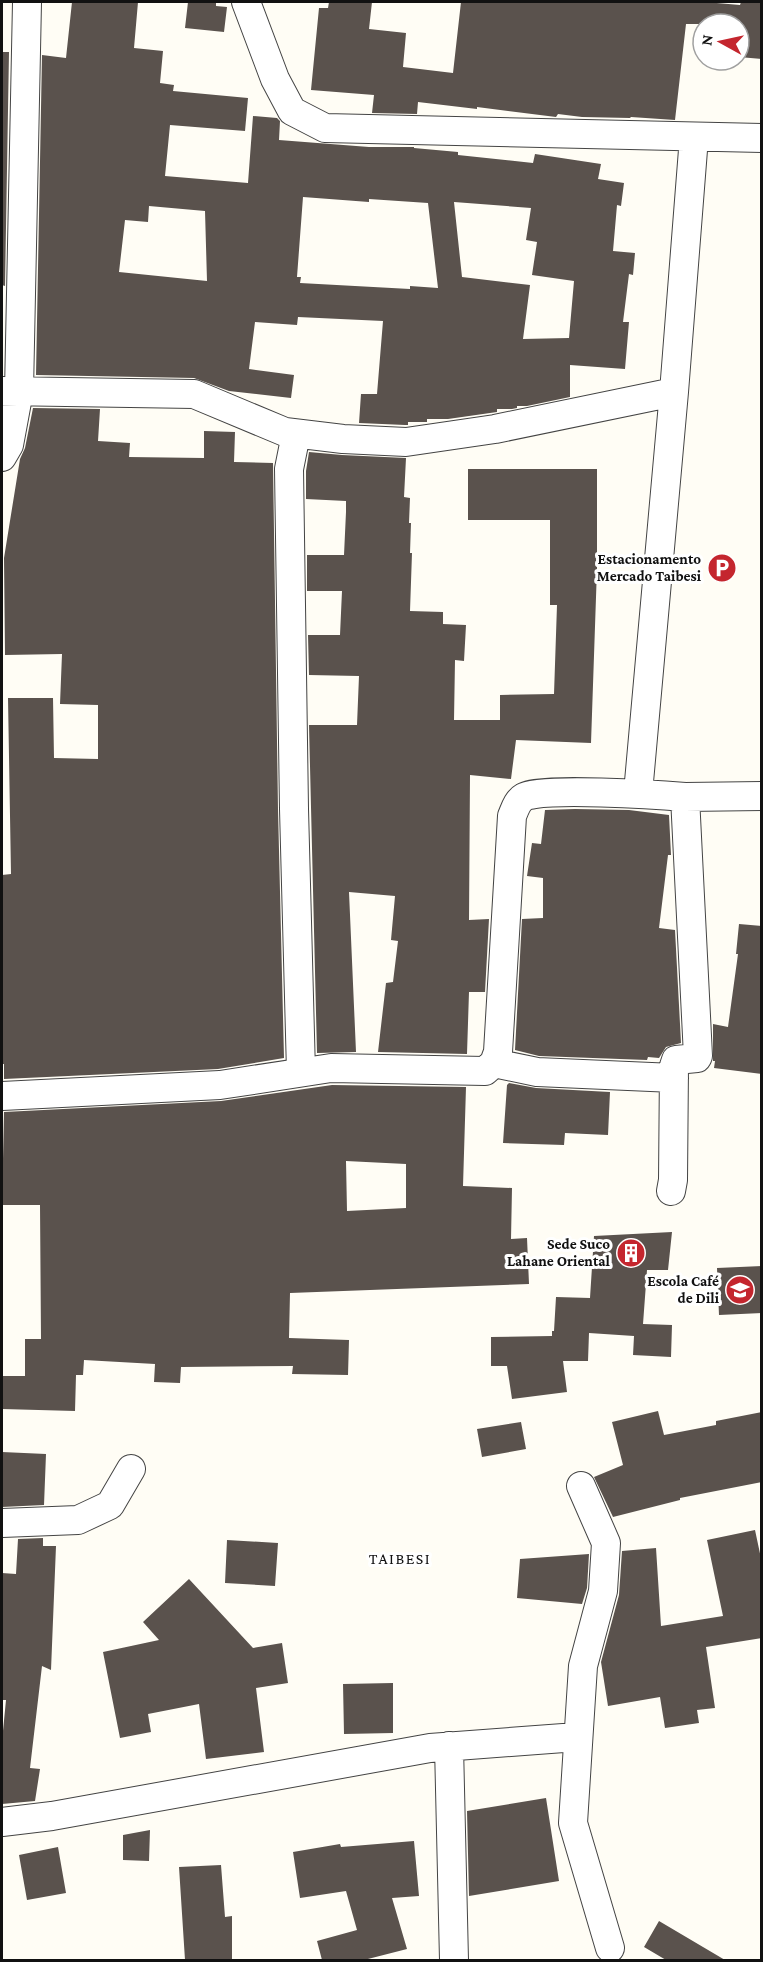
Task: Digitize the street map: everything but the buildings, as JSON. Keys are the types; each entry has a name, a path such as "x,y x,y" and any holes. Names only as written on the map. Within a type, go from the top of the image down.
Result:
{"street":[{"path":"2,457 9,445 27,2"},
{"path":"246,2 275,79 292,111 325,128 762,138"},
{"path":"638,793 694,137"},
{"path":"10,391 194,394 285,432 343,439 406,442 495,429 674,392"},
{"path":"296,434 289,469 301,1072"},
{"path":"2,1096 220,1085 332,1068 485,1071 494,1063 498,1052 512,816 516,805 525,796 638,793 685,796 762,796"},
{"path":"671,1191 676,1060 698,1056 685,796"},
{"path":"494,1063 537,1072 674,1078"},
{"path":"2,1523 78,1520 110,1505 131,1469"},
{"path":"581,1486 606,1543 603,1591 583,1666 573,1823 610,1948"},
{"path":"2,1822 52,1816 419,1750 577,1737"},
{"path":"449,1746 454,1960"}],"place":[{"name":"Estacionamento Mercado Taibesi","path":"722,568"},
{"name":"Sede Suco Lahane Oriental","path":"631,1253"},
{"name":"Escola Café de Dili","path":"740,1290"}],"district":[{"name":"TAIBESI","path":"400,1558"}]}
